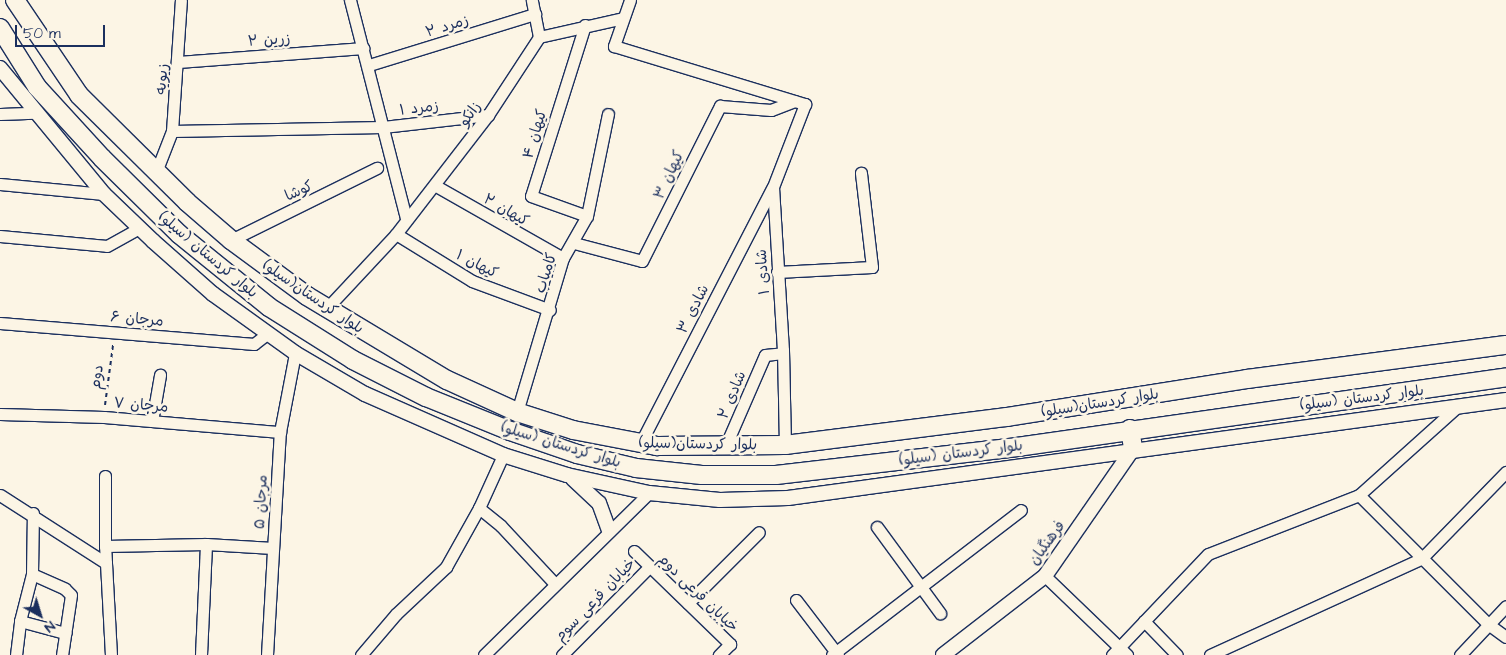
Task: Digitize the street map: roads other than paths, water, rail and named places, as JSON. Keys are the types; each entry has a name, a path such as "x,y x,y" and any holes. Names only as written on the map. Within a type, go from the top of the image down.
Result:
{"main road":[{"name":"بلوار کردستان(سیلو)","path":"16,0 79,95 156,172 231,240 328,308 447,380 517,412 573,430 640,444 725,447 785,445 1007,417 1247,379 1506,346"},
{"name":"بلوار کردستان (سیلو)","path":"0,28 37,87 102,158 179,234 269,307 353,360 426,397 493,424 611,462 702,475 776,475 1017,447 1506,377"},
{"path":"1007,417 1017,447"},
{"path":"1130,430 1133,449"}],"street":[{"name":"زیویه","path":"156,172 172,131 181,0"},
{"path":"350,0 369,65 406,218"},
{"path":"532,0 539,37 585,25 623,18"},
{"path":"630,0 614,46 799,102"},
{"name":"زمرد ۲","path":"369,65 535,14"},
{"name":"کیهان ۴","path":"585,25 531,196 586,216"},
{"name":"زانکو","path":"328,308 396,234 406,218 436,186 488,115 539,37"},
{"name":"زرین ۲","path":"178,62 363,48"},
{"path":"0,68 34,113 104,194 139,228 213,294 295,353 365,394 503,455 568,476 648,493 720,500 788,498 1133,449 1505,402"},
{"name":"شادی ۱","path":"785,445 783,353 773,187 799,102"},
{"name":"کیهان ۳","path":"574,243 642,261 720,106 771,110 799,102"},
{"path":"0,114 34,113"},
{"name":"کامیاب","path":"517,412 550,310 563,258 574,243 586,216 608,114"},
{"name":"زمرد ۱","path":"172,131 383,127 488,115"},
{"name":"کوشا","path":"231,240 377,168"},
{"path":"777,272 872,267 861,173"},
{"path":"0,184 104,194"},
{"name":"کیهان ۲","path":"436,186 563,258"},
{"name":"شادی ۳","path":"640,444 773,187"},
{"path":"0,236 108,246 139,228"},
{"name":"کیهان ۱","path":"396,234 472,281 550,310"},
{"name":"مرجان ۶","path":"0,324 254,344 268,333"},
{"name":"مرجان ۵","path":"268,655 280,432 295,353"},
{"name":"شادی ۲","path":"725,447 765,355 783,353"},
{"path":"152,421 160,375"},
{"path":"1045,576 1120,653 1144,622 1208,554 1359,495 1456,408"},
{"name":"مرجان ۷","path":"0,414 104,417 280,432"},
{"name":"فرهنگیان","path":"943,655 1045,576 1133,449"},
{"path":"361,655 396,614 446,567 479,508 503,455"},
{"path":"1210,655 1420,559 1506,472"},
{"path":"106,476 105,546 111,655"},
{"path":"568,476 599,503 608,530"},
{"path":"484,655 608,530 648,493"},
{"path":"0,495 33,513 106,563"},
{"path":"1359,495 1420,559 1488,624 1506,637"},
{"path":"479,508 501,526 556,584"},
{"path":"796,600 835,654 924,588 1021,510"},
{"path":"16,655 20,621 32,574 33,513"},
{"path":"877,527 924,588 940,613"},
{"path":"688,603 760,532"},
{"path":"105,546 206,544 273,548"},
{"path":"201,655 206,544"},
{"name":"خیابان فرعی دوم","path":"634,551 730,644 719,655"},
{"name":"خیابان فرعی سوم","path":"562,655 649,566"},
{"path":"32,574 65,589 71,595 62,655"},
{"path":"1461,655 1506,606"},
{"path":"20,621 65,633"},
{"path":"1144,622 1177,655"}]}
